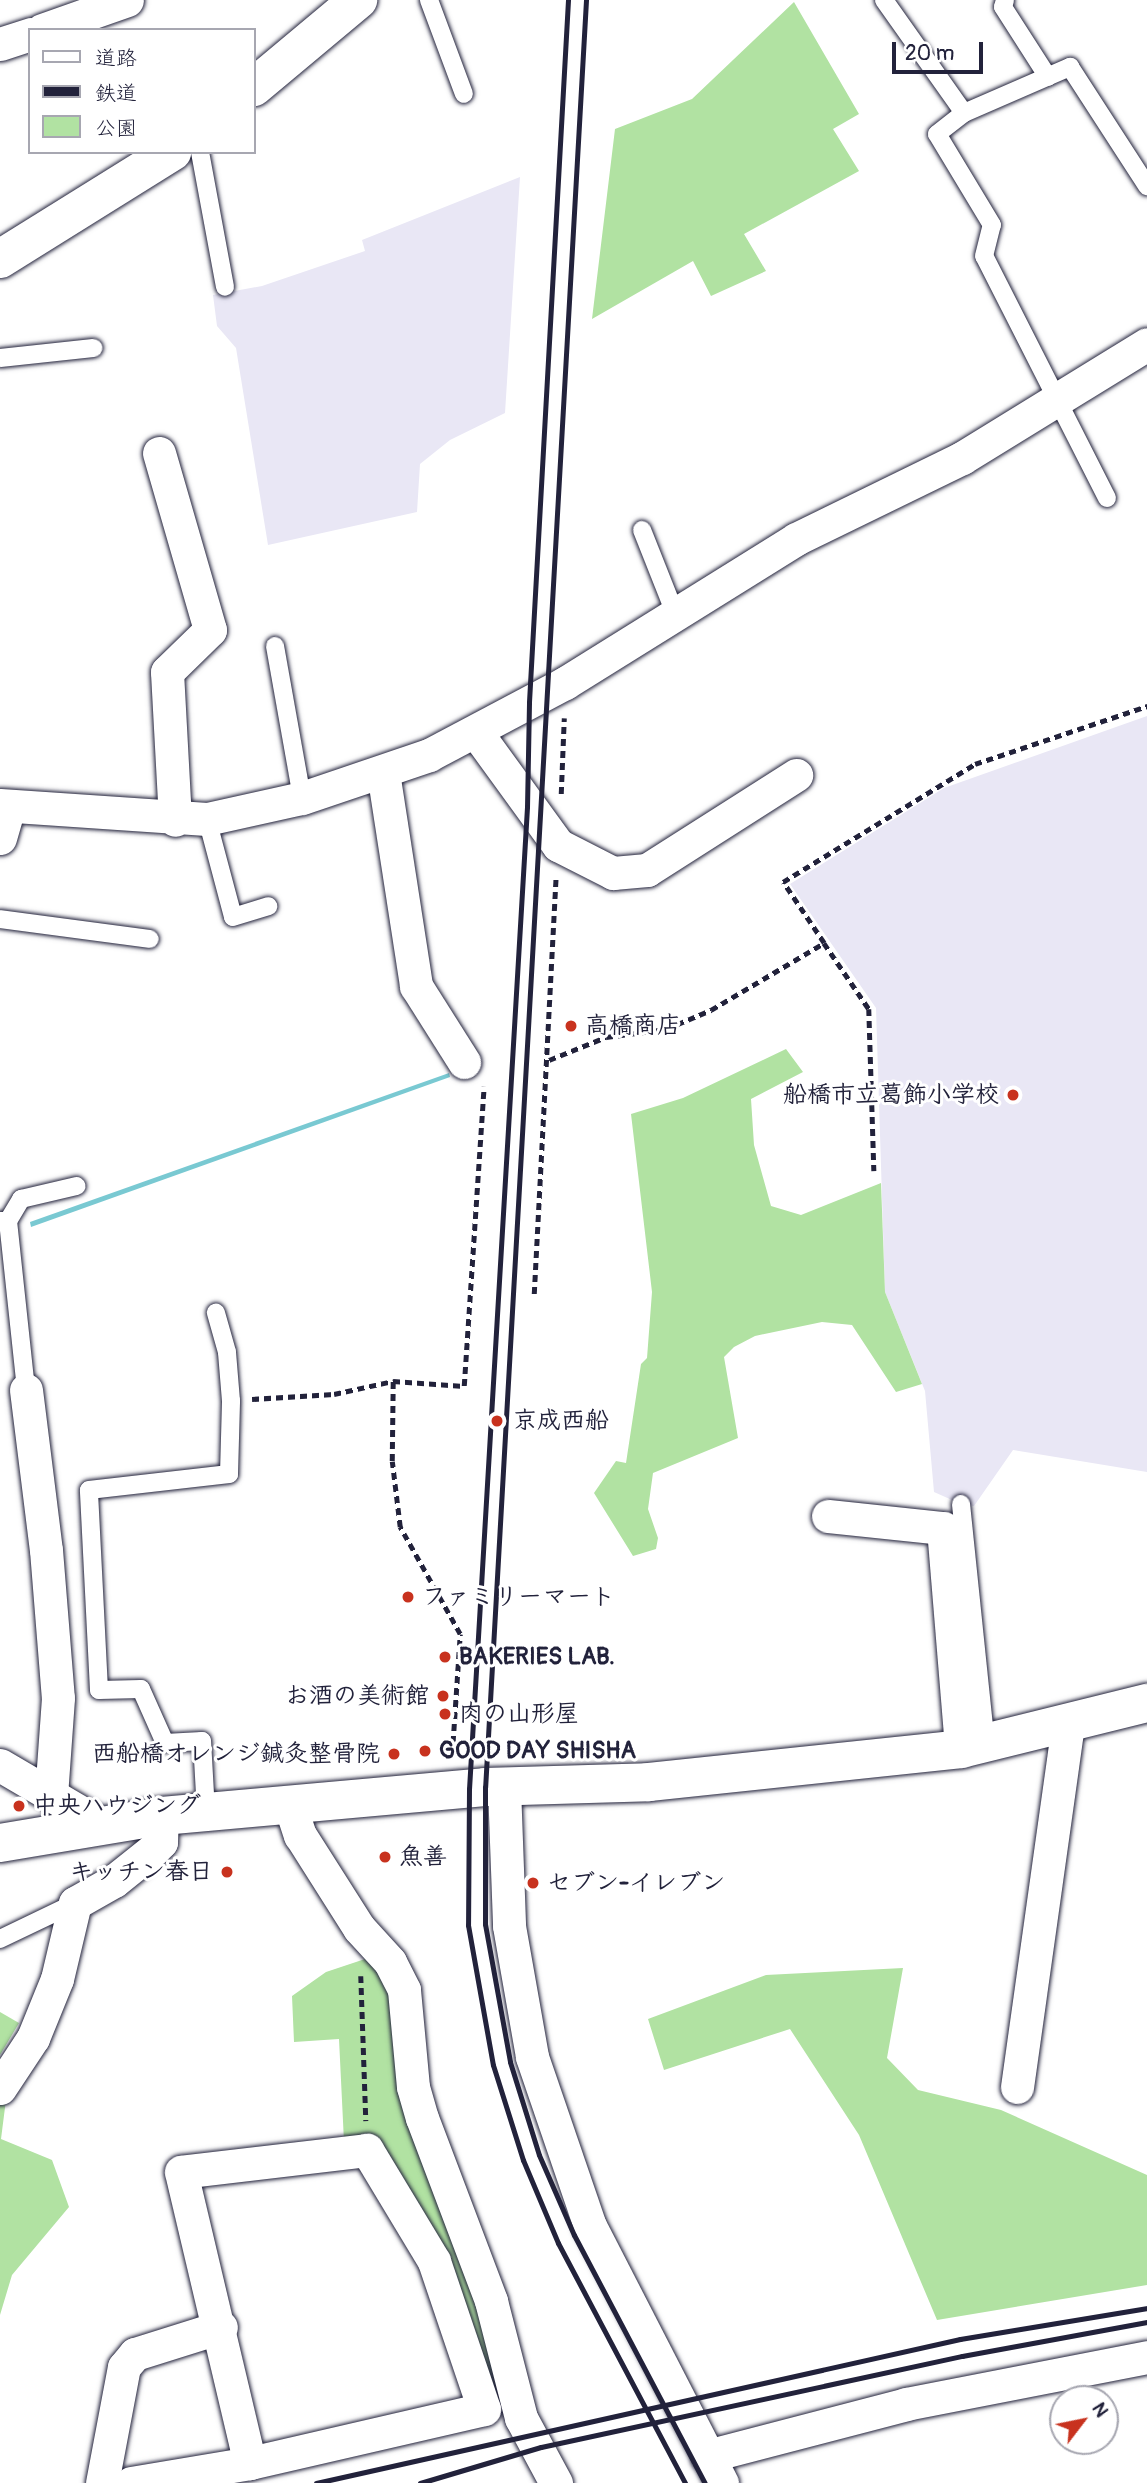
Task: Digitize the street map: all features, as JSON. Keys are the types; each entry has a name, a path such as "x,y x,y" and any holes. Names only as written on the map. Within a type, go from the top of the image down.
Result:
{"street":[{"path":"48,28 127,0"},
{"path":"256,85 358,0"},
{"path":"0,44 28,35"},
{"path":"0,259 169,154"},
{"path":"3,817 207,819 302,798 383,772 476,732 565,683 796,539 962,458 1057,402 1147,344"},
{"path":"159,453 210,630 167,673 174,820"},
{"path":"476,732 558,845 612,873 647,870 796,775"},
{"path":"383,772 416,986 464,1062"},
{"path":"26,1390 46,1550 58,1698 51,1796"},
{"path":"828,1516 943,1528 973,1746"},
{"path":"0,1843 162,1816 504,1787 649,1782 973,1746 1147,1703"},
{"path":"1017,2087 1068,1724"},
{"path":"0,1765 104,1826"},
{"path":"504,1787 509,1926 532,2057 590,2226 715,2469 906,2404 1147,2357"},
{"path":"290,1805 300,1835 359,1928 390,1962 404,1990 414,2087 422,2118 491,2301 521,2418 556,2483"},
{"path":"0,2088 33,2038 57,1979 75,1903 114,1881 161,1842 162,1816"},
{"path":"131,2483 250,2463 484,2409 434,2261 368,2150 181,2172 221,2327 250,2463"},
{"path":"102,2483 124,2367 135,2354 221,2327"}],"lane":[{"path":"429,0 464,94"},
{"path":"884,0 964,114"},
{"path":"1005,0 1003,7 1048,77"},
{"path":"1107,498 984,256 992,225 937,134 964,114 1070,67 1147,186"},
{"path":"200,154 225,287"},
{"path":"0,358 93,348"},
{"path":"642,530 676,616"},
{"path":"275,646 302,798"},
{"path":"207,819 233,917 268,906"},
{"path":"0,919 150,939"},
{"path":"26,1390 7,1283 4,1221 21,1199 77,1186"},
{"path":"206,1812 202,1741 165,1743 141,1689 99,1690 89,1490 229,1474 231,1401 227,1352 216,1313"},
{"path":"961,1504 973,1746"},
{"path":"0,1939 75,1903"}],"path":[{"path":"534,1294 549,1060 565,683"},
{"path":"874,1171 869,1009 783,883 975,764 1147,706"},
{"path":"549,1060 606,1037 666,1028 711,1010 824,943"},
{"path":"231,1401 334,1394 393,1381 464,1386 485,1077 464,1062"},
{"path":"393,1381 393,1426 400,1527 460,1634 452,1759"},
{"path":"393,1426 400,1427"},
{"path":"359,1928 368,2150"}],"shaded area":[{"path":"520,177 505,413 450,440 420,464 417,512 268,545 236,348 217,326 213,295 262,286 365,251 362,240"},
{"name":"船橋市立葛飾小学校","path":"1147,716 1147,1472 1013,1450 974,1506 961,1504 934,1492 925,1391 885,1292 876,1008 790,884 944,788"}],"green space":[{"path":"794,2 859,114 833,129 859,171 744,234 766,271 711,296 693,261 592,319 615,129 692,99"},
{"path":"786,1049 803,1072 751,1099 754,1145 771,1206 801,1215 881,1183 885,1292 922,1384 896,1392 852,1325 822,1322 755,1336 734,1347 724,1357 738,1438 653,1473 648,1509 658,1538 656,1549 633,1556 594,1493 616,1461 626,1463 641,1364 647,1358 652,1292 631,1114 683,1098"},
{"path":"368,1958 380,1961 511,2406 491,2410 440,2256 344,2142 339,2039 294,2042 292,1996 326,1972"},
{"path":"903,1968 887,2058 918,2090 1001,2110 1147,2175 1147,2285 937,2320 859,2135 790,2029 664,2070 648,2019 766,1975"},
{"path":"0,2012 19,2023 0,2055"},
{"path":"8,2084 1,2139 52,2160 69,2207 12,2275 0,2315 0,2096"}],"water":[{"path":"449,1073 450,1077 31,1227 30,1222"}],"railway":[{"path":"568,0 529,703 527,807 469,1789 468,1925 493,2065 523,2160 558,2243 685,2483"},
{"path":"586,0 485,1787 485,1924 510,2062 539,2155 574,2235 705,2483"},
{"path":"316,2483 960,2339 1147,2308"},
{"path":"420,2483 541,2447 962,2356 1147,2322"}],"place":[{"name":"高橋商店","path":"571,1026"},
{"name":"船橋市立葛飾小学校","path":"1013,1095"},
{"name":"京成西船","path":"497,1421"},
{"name":"ファミリーマート","path":"408,1597"},
{"name":"BAKERIES LAB.","path":"445,1657"},
{"name":"お酒の美術館","path":"443,1696"},
{"name":"肉の山形屋","path":"445,1714"},
{"name":"GOOD DAY SHISHA","path":"425,1751"},
{"name":"西船橋オレンジ鍼灸整骨院","path":"394,1754"},
{"name":"中央ハウジング","path":"19,1806"},
{"name":"魚善","path":"385,1857"},
{"name":"キッチン春日","path":"227,1872"},
{"name":"セブン-イレブン","path":"533,1883"}]}
